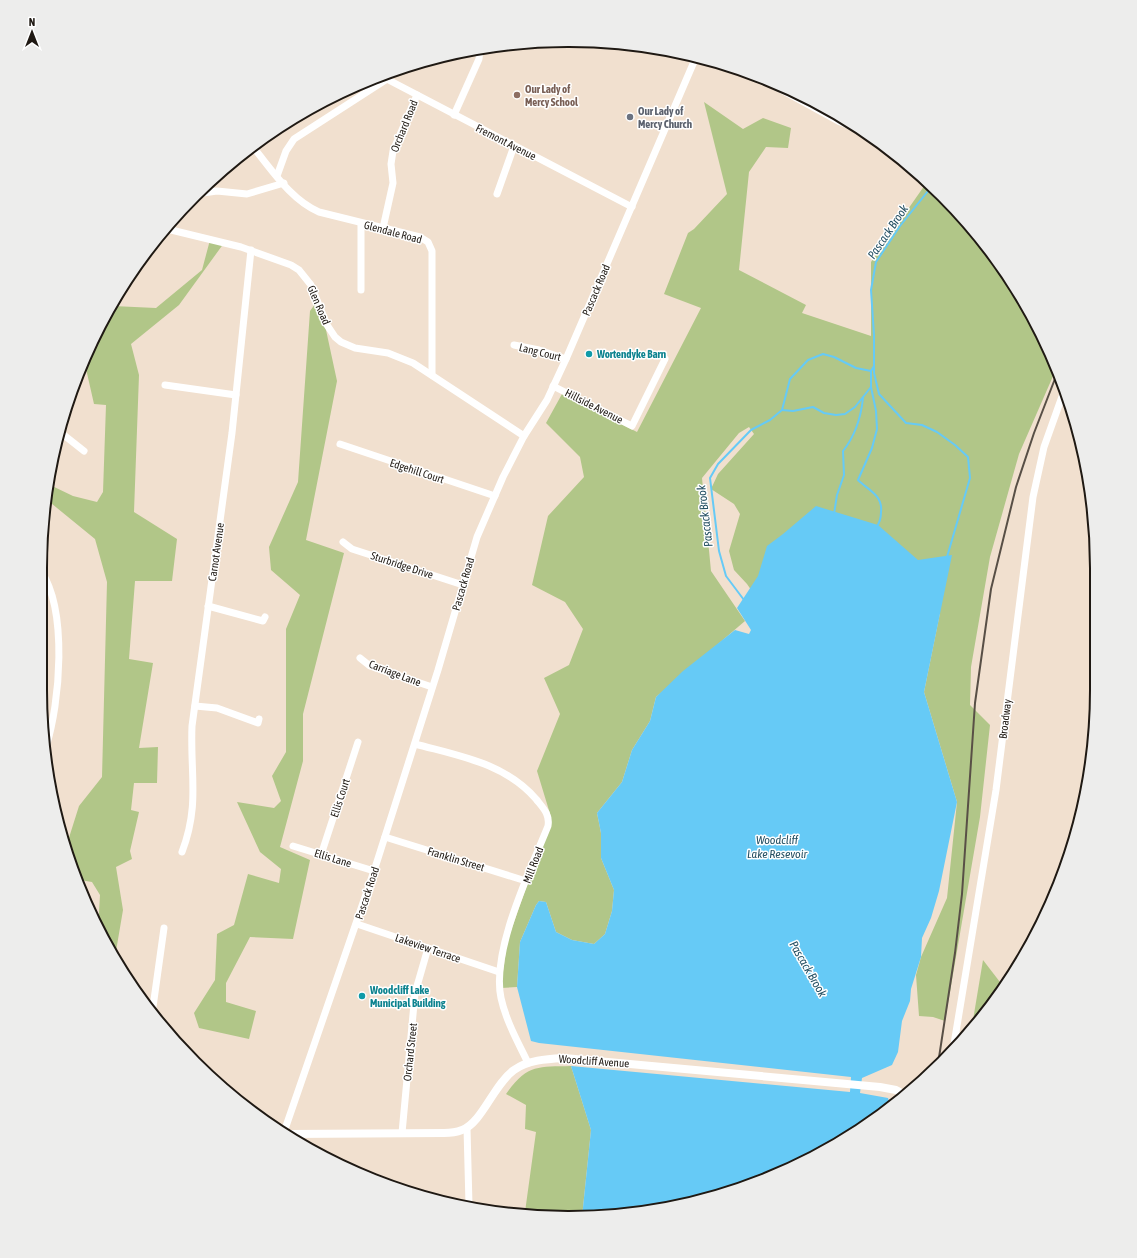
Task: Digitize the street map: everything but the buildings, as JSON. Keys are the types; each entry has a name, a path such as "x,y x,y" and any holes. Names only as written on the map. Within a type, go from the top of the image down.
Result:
{"main road":[{"name":"Woodcliff Avenue","path":"467,1128 475,1120 506,1077 528,1063 564,1058 861,1085 896,1090 900,1092"},
{"path":"297,1134 444,1133 467,1128"}],"street":[{"path":"454,115 479,55"},
{"name":"Pascack Road","path":"286,1127 357,924 415,744 477,537 524,436 547,400 566,359 694,63"},
{"name":"Fremont Avenue","path":"389,80 632,207"},
{"path":"277,176 286,151 294,138 370,87"},
{"name":"Orchard Road","path":"383,228 393,183 391,164 393,151 417,95"},
{"path":"497,194 514,146"},
{"name":"Glendale Road","path":"256,151 298,200 311,209 420,237 428,242 431,246 432,375"},
{"path":"208,192 217,191 247,194 284,183"},
{"path":"361,223 361,290"},
{"name":"Glen Road","path":"172,230 251,250 283,260 299,270 314,291 330,332 341,342 355,348 376,350 402,358 432,375 524,436"},
{"name":"Carnot Avenue","path":"182,852 190,830 194,801 191,744 236,395 251,250"},
{"name":"Lang Court","path":"514,345 540,350 566,359"},
{"name":"Hillside Avenue","path":"553,386 632,426 665,359"},
{"path":"165,385 236,395"},
{"name":"Broadway","path":"955,1040 997,784 1033,497 1044,447 1061,399"},
{"path":"65,436 84,451"},
{"name":"Edgehill Court","path":"340,444 495,496"},
{"name":"Sturbridge Drive","path":"343,542 352,549 463,585"},
{"path":"47,584 53,598 58,623 57,694 54,717 49,736"},
{"path":"208,606 263,621 265,617"},
{"name":"Carriage Lane","path":"360,658 370,666 432,687"},
{"path":"195,706 217,708 258,723 259,719"},
{"name":"Ellis Court","path":"321,855 358,742"},
{"name":"Mill Road","path":"415,744 496,768 519,782 546,810 548,815 548,826 526,881 504,946 499,972 499,984 504,1010 528,1063"},
{"name":"Franklin Street","path":"385,837 526,881"},
{"name":"Ellis Lane","path":"293,846 374,871"},
{"name":"Lakeview Terrace","path":"357,924 499,972"},
{"path":"153,1005 164,928"},
{"name":"Orchard Street","path":"402,1133 415,993 428,948"},
{"path":"467,1128 469,1201"}],"green space":[{"path":"704,102 743,129 763,118 791,128 788,148 766,147 749,172 739,270 806,305 802,313 871,336 871,262 923,187 961,225 1002,279 1036,338 1053,377 1019,454 990,557 971,667 970,705 990,725 980,817 945,1021 933,1017 919,1016 916,975 921,957 947,898 957,802 924,692 940,613 767,613 747,584 734,570 729,551 740,514 734,504 711,489 718,474 754,434 749,427 739,433 702,478 711,571 745,621 656,697 650,721 632,750 622,782 597,813 601,833 601,858 614,890 612,911 605,934 594,944 572,940 556,932 546,902 539,901 520,942 517,987 501,988 507,942 551,817 537,771 560,714 544,678 569,665 583,629 565,602 532,585 548,516 584,477 580,457 546,423 562,394 637,432 701,308 664,294 688,233 694,229 727,194"},
{"path":"210,240 224,243 179,305 131,344 139,375 134,512 177,539 172,581 135,581 129,659 153,663 139,748 158,747 157,783 134,783 131,810 139,812 130,851 132,859 116,867 123,910 116,949 99,915 100,895 92,882 84,881 69,837 79,806 102,777 107,582 95,539 51,503 51,500 53,487 73,496 97,502 103,492 106,405 94,404 86,371 101,338 118,306 156,308 202,270"},
{"path":"318,300 323,316 337,381 306,540 344,553 303,714 303,761 280,847 310,860 293,939 250,937 226,983 226,1002 256,1011 249,1039 199,1028 194,1013 215,980 217,934 234,925 248,874 279,883 281,869 260,852 237,802 274,808 281,801 272,776 286,752 286,629 300,595 271,570 269,547 298,482 310,311"},
{"path":"983,960 1000,982 973,1018"},
{"path":"571,1066 591,1130 583,1211 525,1209 536,1132 525,1129 526,1105 506,1094 513,1084 527,1072 541,1067"}],"water":[{"name":"Woodcliff Lake Resevoir","path":"816,506 878,525 918,560 952,555 924,692 957,802 939,891 931,918 922,938 921,957 911,989 910,1001 902,1021 898,1052 892,1065 862,1078 860,1093 888,1098 889,1101 858,1123 829,1141 768,1171 736,1183 670,1201 637,1207 583,1211 591,1130 571,1066 850,1092 851,1077 531,1041 517,987 520,942 539,901 546,902 556,932 572,940 594,944 605,934 612,911 614,890 601,858 601,833 597,813 622,782 632,750 650,721 656,697 683,671 735,630 749,634 751,630 737,608 758,576 767,546"}],"waterway":[{"name":"Pascack Brook","path":"928,191 900,226 876,262 871,290 874,335 874,373 879,394 906,423 922,425 937,432 968,457 970,478 947,557"},
{"name":"Pascack Brook","path":"744,600 726,576 719,551 710,478 718,464 751,430 770,420 782,410 790,379 808,360 823,354 834,357 856,368 871,371 874,366"},
{"path":"871,371 871,387 876,411 877,429 872,448 858,480 874,493 880,501 881,516 876,527"},
{"path":"782,410 793,411 813,407 824,413 836,415 845,414 855,407 871,387"},
{"path":"834,514 837,495 844,475 843,451 857,426 863,398"}],"railway":[{"path":"939,1056 955,953 962,894 975,703 991,589 1016,487 1034,433 1054,381"}],"place":[{"name":"Our Lady of Mercy School","path":"517,95"},
{"name":"Our Lady of Mercy Church","path":"630,117"},
{"name":"Wortendyke Barn","path":"589,354"},
{"name":"Woodcliff Lake Municipal Building","path":"362,996"}]}
